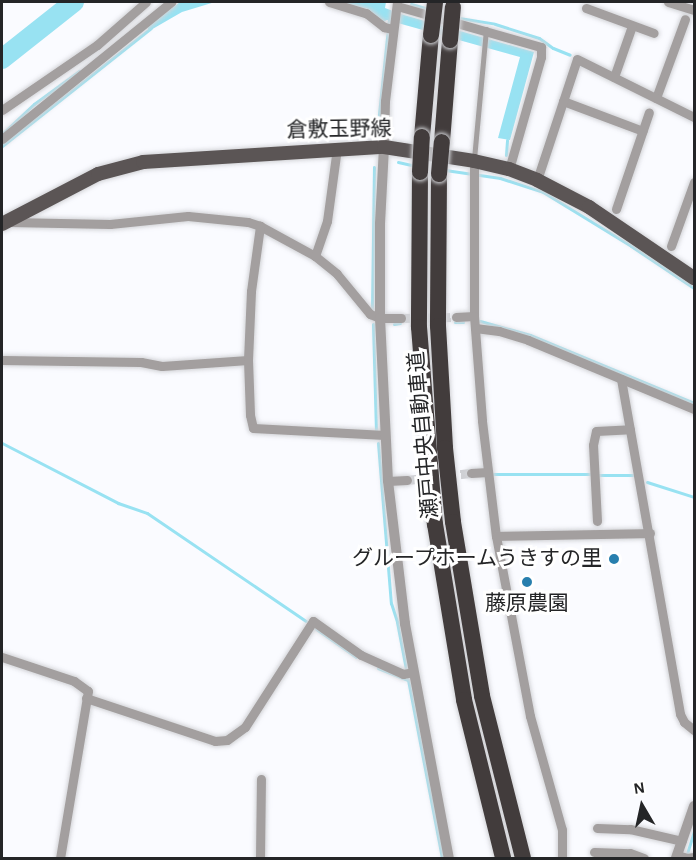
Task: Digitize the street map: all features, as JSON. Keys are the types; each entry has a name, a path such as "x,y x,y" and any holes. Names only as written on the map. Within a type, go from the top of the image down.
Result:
{"highway":[{"name":"瀬戸中央自動車道","path":"435,2 420,171 419,327 435,524 464,700 503,858"},
{"name":"瀬戸中央自動車道","path":"454,4 440,174 439,338 445,448 453,522 482,696 523,858"}],"main road":[{"name":"倉敷玉野線","path":"4,223 75,184 116,168 169,159 384,147 509,170 537,180 589,207 694,278"}],"street":[{"path":"2,110 97,45 146,2"},
{"path":"2,139 171,2"},
{"path":"668,2 694,10"},
{"path":"330,3 366,13 390,27"},
{"path":"449,858 408,673 385,435 380,318 380,224 390,27 396,6 485,33 537,44 542,52 509,170"},
{"path":"586,8 654,33"},
{"path":"656,98 685,19"},
{"path":"614,77 632,26"},
{"path":"537,180 577,59 694,117"},
{"path":"563,101 643,131"},
{"path":"616,209 649,112"},
{"path":"315,256 327,221 337,148"},
{"path":"473,164 474,316 496,536 530,716 562,830 562,858"},
{"path":"671,246 694,182"},
{"path":"4,223 110,224 188,216 260,226 315,256 337,274 370,314 380,318 401,318"},
{"path":"260,226 251,291 248,360 250,363 250,415 253,428 385,435"},
{"path":"456,317 474,316"},
{"path":"475,328 499,331 528,340 694,409"},
{"path":"2,360 141,362 162,366 248,360"},
{"path":"621,379 650,533 680,714 684,722 694,730"},
{"path":"597,521 593,445 596,431 630,429"},
{"path":"471,473 488,472"},
{"path":"388,481 407,480"},
{"path":"496,536 650,533"},
{"path":"86,698 215,741 227,740 245,727 313,621 361,655 408,673"},
{"path":"2,657 74,681 88,691 60,858"},
{"path":"260,858 261,779"},
{"path":"694,806 682,841 681,857 694,857"},
{"path":"597,828 630,829 682,841"},
{"path":"594,852 630,853 644,858"}],"lane":[{"path":"473,164 485,33"}],"water":[{"path":"180,2 215,2 182,12 149,31 147,27"},
{"path":"338,2 386,2 385,8 404,15 534,52 510,140 498,138 520,57 387,20 383,22 368,9"}],"waterway":[{"path":"2,59 74,2"},
{"path":"411,4 429,9"},
{"path":"377,133 389,18"},
{"path":"459,18 495,24 539,38 553,48 570,55"},
{"path":"2,146 151,28"},
{"path":"2,134 34,104 79,71"},
{"path":"506,155 507,140"},
{"path":"398,162 415,166"},
{"path":"372,310 374,167"},
{"path":"445,170 500,178 543,192 694,288"},
{"path":"480,321 530,335 694,403"},
{"path":"455,322 463,322"},
{"path":"394,324 400,323"},
{"path":"373,324 376,430"},
{"path":"2,443 118,503 147,513 306,621"},
{"path":"378,443 391,603 397,622 442,858"},
{"path":"493,474 589,474"},
{"path":"599,475 636,475"},
{"path":"647,482 694,497"},
{"path":"315,628 356,657"},
{"path":"378,668 407,680"},
{"path":"686,857 694,831"}],"tunnel":[{"path":"401,318 456,317"},
{"path":"407,480 471,473"}],"place":[{"name":"グループホームうきすの里","path":"614,559"},
{"name":"藤原農園","path":"527,582"}]}
